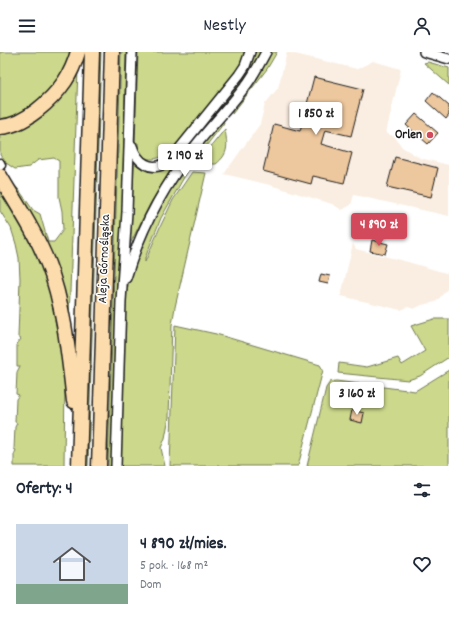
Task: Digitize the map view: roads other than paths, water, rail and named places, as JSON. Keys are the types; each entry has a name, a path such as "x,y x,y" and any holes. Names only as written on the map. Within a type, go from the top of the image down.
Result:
{"highway":[{"path":"0,127 11,125 26,118 53,96 66,80 78,52"},
{"name":"Aleja Górnośląska","path":"79,466 92,52"},
{"name":"Aleja Górnośląska","path":"98,466 112,52"},
{"path":"0,176 35,233 49,264 57,290 69,355 80,451"}],"street":[{"path":"116,466 121,301 127,212 132,52"},
{"path":"130,135 135,154 138,159 146,165 156,166 167,162 181,148 239,75 245,66 250,52"},
{"path":"121,301 134,254 152,212 168,183 194,148 244,88 259,66 266,52"},
{"path":"424,52 449,59"}],"place":[{"name":"Orlen","path":"430,135"}]}
